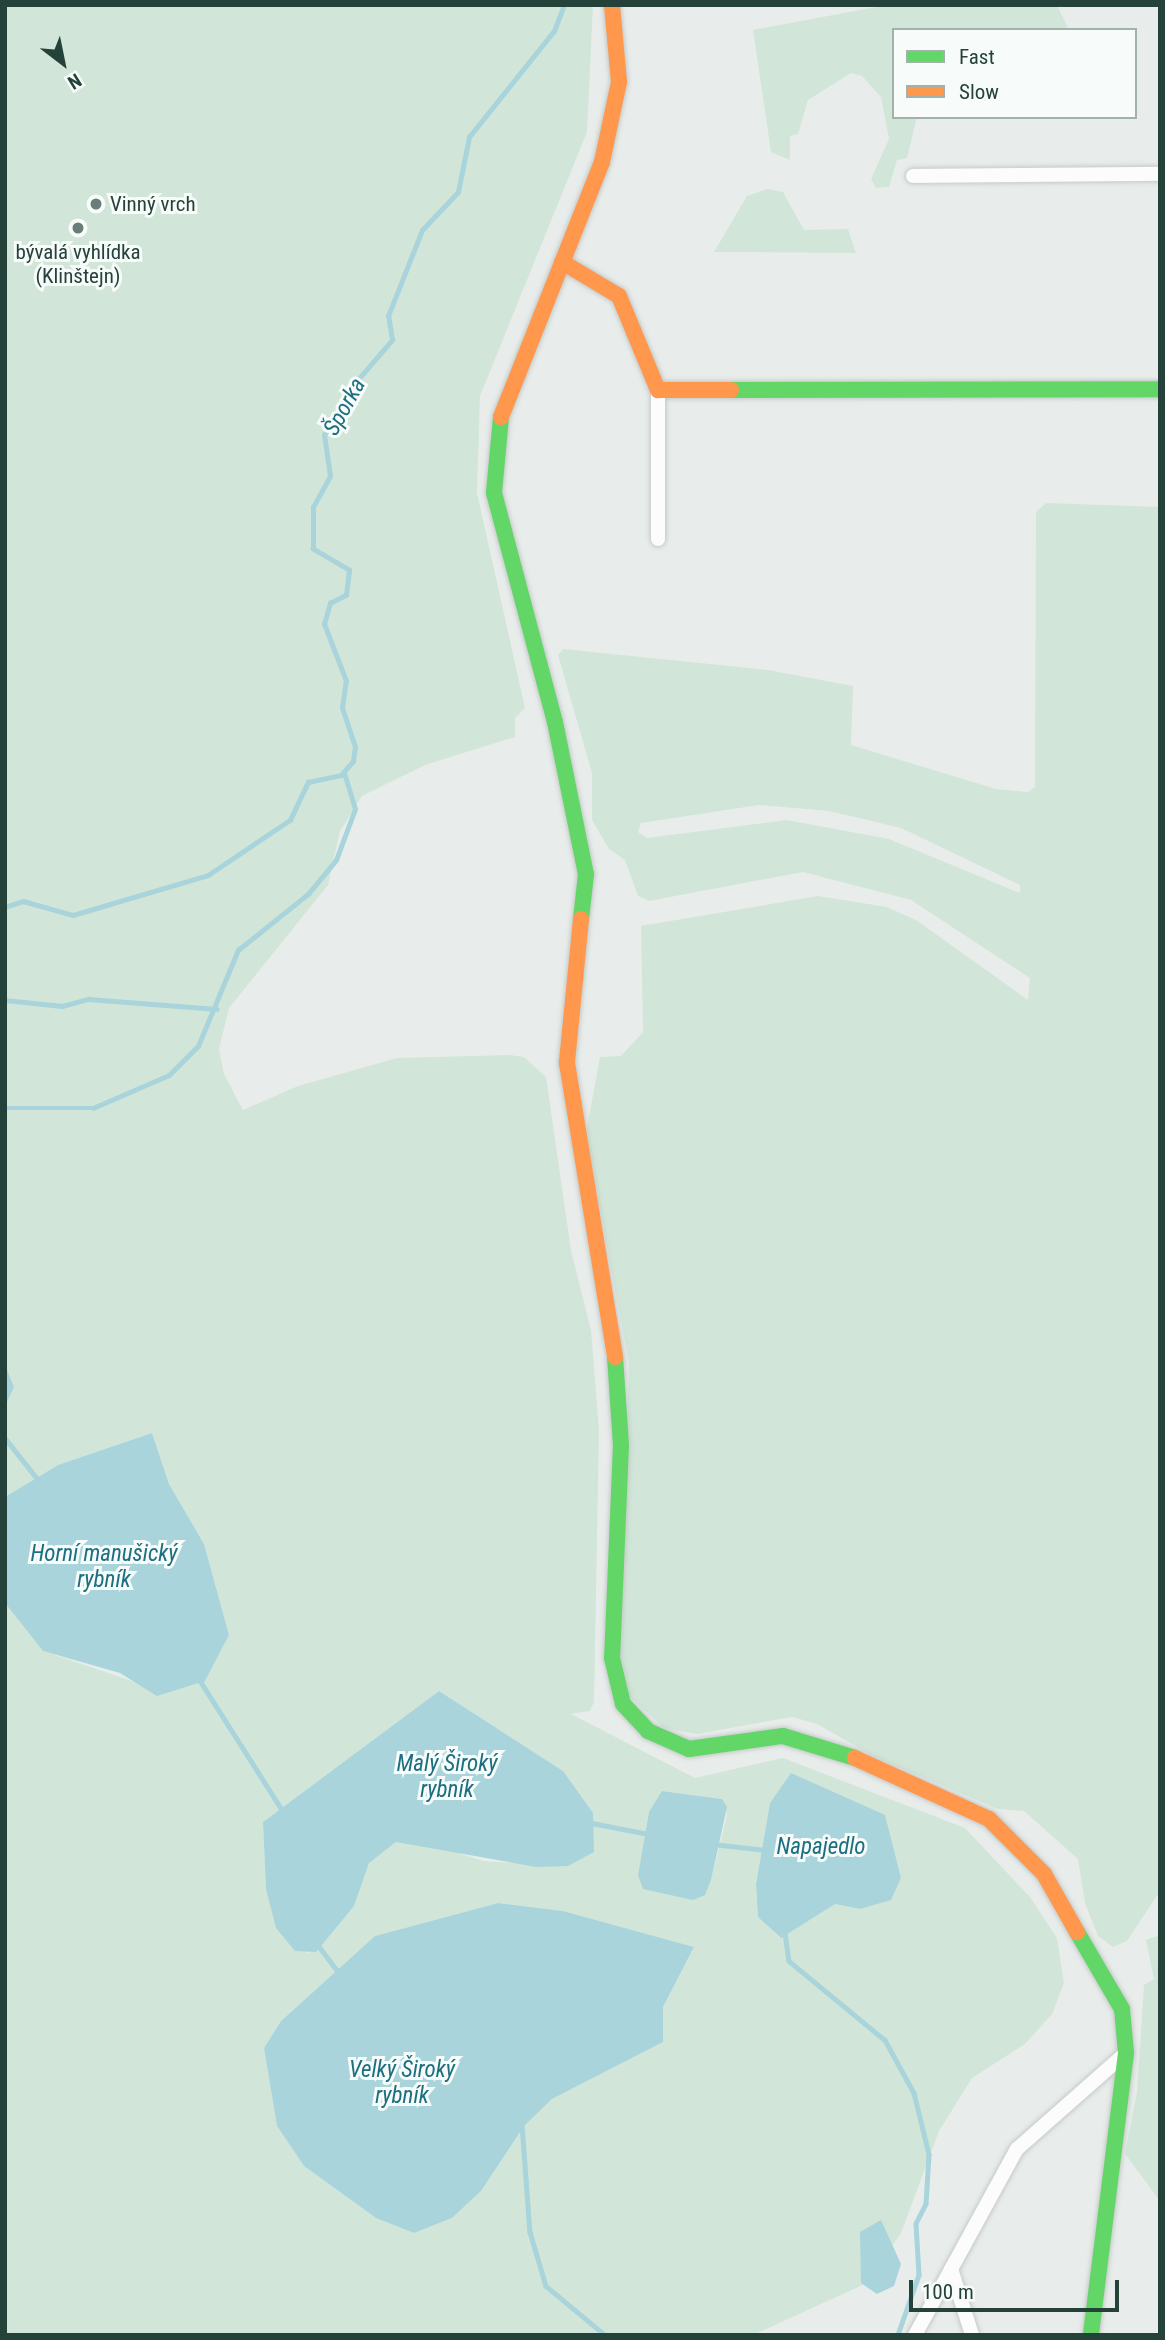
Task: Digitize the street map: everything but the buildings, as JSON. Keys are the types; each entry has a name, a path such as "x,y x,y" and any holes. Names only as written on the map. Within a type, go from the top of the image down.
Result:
{"street":[{"path":"612,5 619,82 602,162 502,411 494,493 564,759 586,874 567,1063 612,1318 621,1445 612,1658 623,1704 648,1731 688,1749 783,1736 830,1747 989,1819 1044,1874 1122,2009 1126,2053 1091,2335"},
{"path":"913,176 1160,174"},
{"path":"562,262 619,296 659,390 658,539"},
{"path":"659,390 1160,389"},
{"path":"915,2335 1017,2149 1126,2053"},
{"path":"951,2269 972,2335"}],"green space":[{"path":"593,5 587,132 480,396 477,493 525,708 515,718 515,737 425,765 362,796 340,831 328,885 229,1008 219,1049 224,1074 243,1110 298,1086 397,1058 510,1055 524,1057 546,1077 571,1250 591,1330 599,1430 594,1702 590,1711 571,1714 695,1778 783,1758 965,1828 1030,1897 1057,1938 1064,1983 1052,2014 1025,2044 972,2078 939,2131 901,2233 867,2283 753,2335 5,2335 5,1603 43,1651 135,1682 205,1681 229,1635 204,1544 169,1484 152,1433 58,1465 5,1497 5,6","holes":["439,1691 563,1771 568,1866 484,1861 425,1843 396,1842 368,1863 354,1906 308,1954 266,1889 263,1822","663,1791 722,1799 727,1815 711,1880 638,1875 649,1812","770,1803 897,1863 901,1878 860,1909 835,1904 780,1938 758,1917 756,1884","498,1903 563,1911 694,1947 663,2007 663,2042 552,2099 524,2126 481,2191 452,2218 414,2233 376,2218 304,2166 277,2126 264,2048 281,2021 375,1936"]},
{"path":"887,5 1057,5 1068,28 892,28 892,119 917,119 907,158 897,160 889,187 876,188 871,179 889,139 881,97 862,76 851,73 808,100 798,134 790,136 790,160 771,152 753,30"},
{"path":"768,189 783,192 804,230 848,229 856,253 714,252 747,196"},
{"path":"1046,503 1160,507 1160,1891 1127,1941 1113,1947 1098,1936 1085,1903 1078,1859 1024,1811 998,1809 875,1757 817,1724 792,1717 697,1734 664,1728 627,1694 618,1657 629,1364 586,1133 600,1057 621,1056 643,1032 641,926 818,896 887,907 916,920 1028,1000 1030,978 911,900 803,872 649,901 638,896 625,860 609,849 592,820 592,773 558,655 563,649 768,670 853,686 851,745 996,789 1028,792 1035,787 1036,512","holes":["759,805 829,811 901,828 1020,885 1020,893 889,839 787,820 647,838 638,832 641,823"]},
{"path":"1160,1935 1160,2201 1125,2154 1137,2092 1144,1985 1154,1979 1146,1940"}],"water":[{"path":"5,1365 14,1387 5,1406"},
{"name":"Horní manušický rybník","path":"152,1433 169,1484 204,1544 229,1635 205,1681 157,1696 120,1673 43,1651 5,1603 5,1497 58,1465"},
{"name":"Malý Široký rybník","path":"439,1691 563,1771 593,1813 594,1852 568,1866 536,1867 396,1842 369,1863 354,1906 316,1952 295,1951 276,1928 266,1889 263,1822"},
{"name":"Napajedlo","path":"791,1773 885,1815 901,1878 891,1900 860,1909 835,1904 781,1938 758,1917 756,1884 770,1803"},
{"path":"662,1791 722,1799 727,1807 711,1880 705,1895 693,1900 643,1889 638,1875 649,1812"},
{"name":"Velký Široký rybník","path":"498,1903 563,1911 694,1947 663,2007 663,2042 552,2099 524,2126 481,2191 452,2218 414,2233 376,2218 304,2166 277,2126 264,2048 281,2021 375,1936"},
{"path":"881,2220 901,2264 894,2286 877,2294 861,2283 860,2232"}],"waterway":[{"name":"Šporka","path":"5,907 23,901 73,915 208,875 290,820 308,782 341,775 353,761 355,747 342,708 346,681 324,624 330,603 346,595 349,570 313,549 313,507 330,476 324,435 355,383 392,340 388,316 422,230 458,192 469,137 554,31 564,5"},
{"path":"5,1108 93,1108 169,1075 198,1046 238,950 308,894 336,860 355,809 344,773"},
{"path":"5,1000 62,1006 88,999 217,1009"},
{"path":"5,1438 40,1482"},
{"path":"199,1679 282,1810"},
{"path":"592,1823 648,1834"},
{"path":"712,1844 766,1850"},
{"path":"785,1933 789,1961 885,2040 914,2093 929,2154 926,2204 916,2224 919,2275 898,2335"},
{"path":"318,1945 340,1974"},
{"path":"522,2124 530,2232 546,2286 605,2335"}],"traffic: fast":[{"path":"731,390 1160,389"},
{"path":"501,417 494,493 555,722 586,874 581,919"},
{"path":"615,1357 621,1445 612,1658 623,1704 648,1731 689,1749 783,1736 855,1758"},
{"path":"1077,1932 1122,2009 1126,2053 1091,2335"}],"traffic: slow":[{"path":"501,417 602,162 619,82 612,5"},
{"path":"562,262 619,296 658,390 731,390"},
{"path":"581,919 567,1063 615,1357"},
{"path":"855,1758 989,1819 1044,1874 1077,1932"}],"place":[{"name":"Vinný vrch","path":"96,204"},
{"name":"bývalá vyhlídka (Klinštejn)","path":"78,228"}]}
